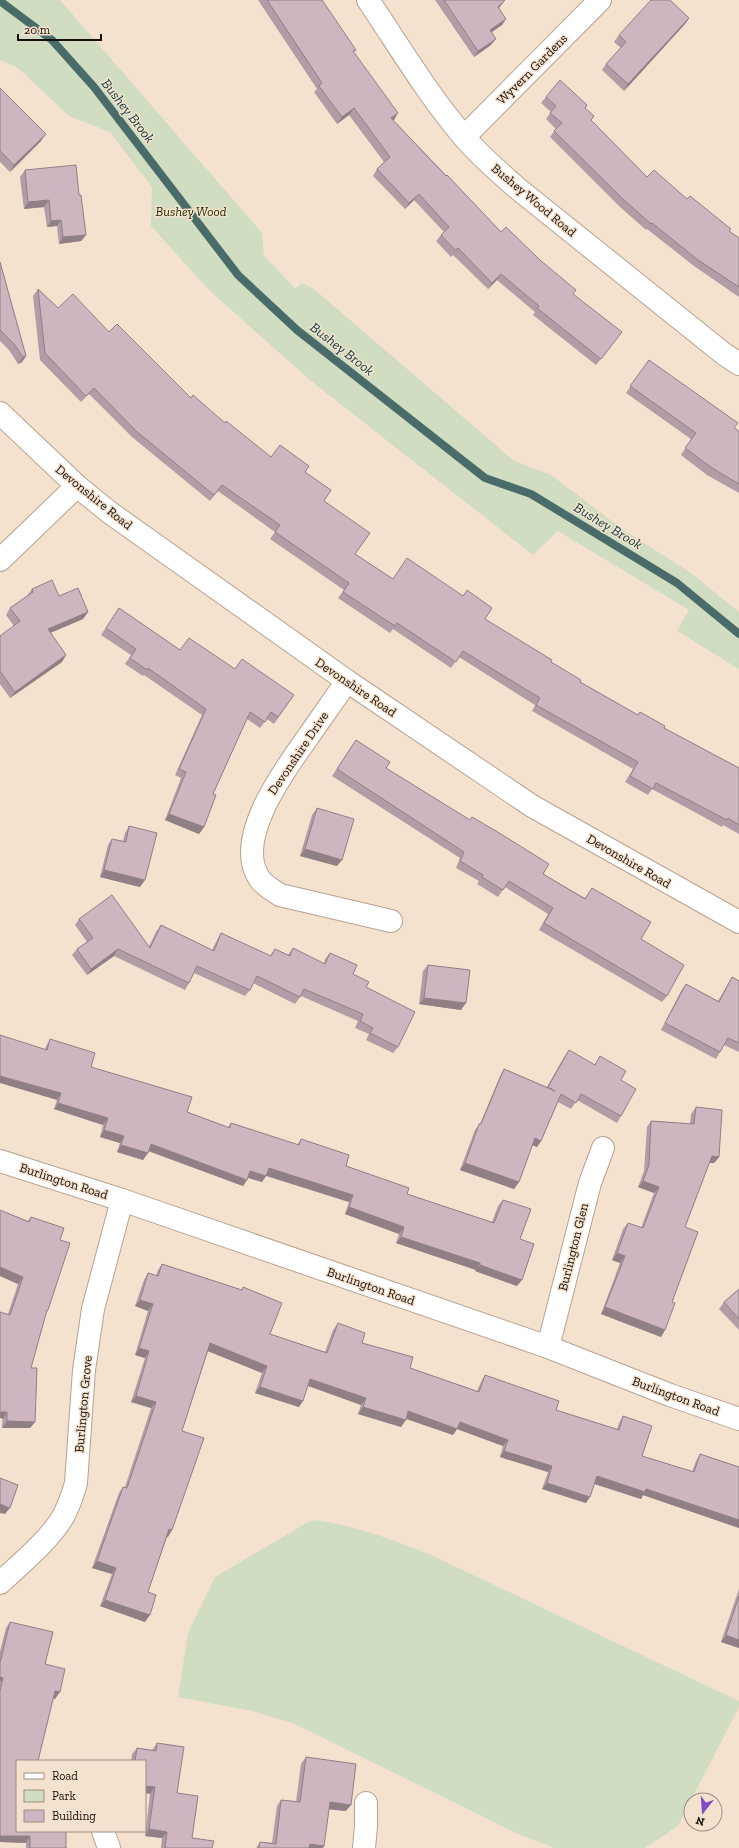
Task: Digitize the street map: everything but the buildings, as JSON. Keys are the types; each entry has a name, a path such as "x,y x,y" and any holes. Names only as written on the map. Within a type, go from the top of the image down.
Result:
{"street":[{"name":"Bushey Wood Road","path":"368,0 438,103 464,137 517,188 724,354 739,364"},
{"name":"Wyvern Gardens","path":"464,137 600,0"},
{"name":"Devonshire Road","path":"0,413 77,486 109,512 347,681 532,806 739,922"},
{"path":"0,560 77,486"},
{"name":"Devonshire Drive","path":"347,681 268,797 252,846 254,862 259,877 268,887 280,895 391,921"},
{"name":"Burlington Glen","path":"548,1347 590,1183 603,1148"},
{"name":"Burlington Road","path":"0,1161 122,1200 548,1347 670,1395 739,1419"},
{"name":"Burlington Grove","path":"0,1583 44,1540 63,1517 72,1498 76,1483 84,1370 93,1309 122,1200"},
{"path":"364,1848 366,1803"},
{"path":"103,1832 109,1848"}],"green space":[{"name":"Bushey Wood","path":"0,0 60,0 262,233 264,256 295,288 302,283 314,289 514,461 551,475 625,531 691,573 739,612 739,669 677,631 689,610 558,531 533,555 311,381 209,290 151,226 152,187 110,132 69,116 18,68 0,60"},
{"path":"315,1520 344,1525 387,1538 429,1554 739,1701 739,1707 695,1792 683,1792 683,1816 678,1826 645,1848 555,1848 520,1835 295,1724 252,1711 178,1697 188,1633 215,1577 308,1522"}],"waterway":[{"name":"Bushey Brook","path":"0,1 52,40 94,87 238,275 297,330 485,478 531,494 677,583 739,634"}]}
